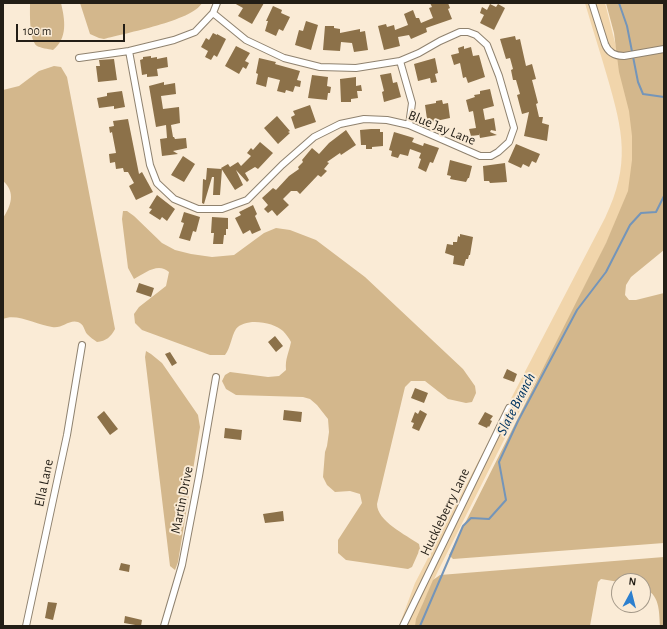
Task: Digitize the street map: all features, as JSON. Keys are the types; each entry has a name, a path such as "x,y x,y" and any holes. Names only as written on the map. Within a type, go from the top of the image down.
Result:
{"street":[{"path":"79,58 129,51 174,40 195,32 215,8 222,3"},
{"path":"592,3 605,44 607,49 611,52 619,56 664,49"},
{"name":"Blue Jay Lane","path":"129,51 150,165 158,182 174,199 198,209 222,209 247,200 282,165 314,137 340,124 364,119 387,120 408,125 480,156 491,156 509,142 514,128 499,76 487,45 476,35 468,32 460,32 400,61 356,68 320,67 284,58 246,40 215,8"},
{"path":"400,61 412,103 408,125"},
{"name":"Ella Lane","path":"26,626 67,435 82,344"},
{"name":"Martin Drive","path":"164,626 182,565 216,377"},
{"name":"Huckleberry Lane","path":"403,626 509,408"}],"shaded area":[{"path":"30,3 61,3 64,16 63,34 58,45 53,50 39,47 34,43 30,26"},
{"path":"80,3 202,3 196,9 172,21 104,39 90,34"},
{"path":"585,3 605,3 627,90 636,156 630,192 553,350 507,434 438,571 423,603 418,626 399,626 415,583 605,218 619,181 622,147 617,114"},
{"path":"606,3 664,3 664,250 631,277 626,285 625,295 629,300 636,300 664,293 664,543 453,559 449,555 606,243 628,191 632,160 632,136 629,111 619,72 614,33"},
{"path":"54,66 61,67 67,77 115,329 108,338 103,341 97,342 87,334 80,323 75,321 56,327 46,326 21,318 14,317 3,319 3,218 10,204 11,194 7,185 3,181 3,90 19,86 39,71"},
{"path":"123,211 127,211 134,216 162,243 175,250 191,254 212,257 234,255 264,233 276,228 290,230 316,240 365,277 463,369 475,386 476,393 472,402 466,403 448,399 425,381 411,381 405,387 377,504 378,510 387,522 419,544 420,549 412,567 408,569 346,560 338,553 338,540 362,503 360,494 350,491 335,492 327,485 323,477 325,452 329,432 328,419 317,405 310,399 303,397 236,395 226,389 222,381 225,375 230,372 268,377 279,376 286,370 291,342 283,331 267,323 246,323 240,325 236,329 229,349 225,355 210,355 142,330 135,323 134,314 139,307 166,286 169,272 165,269 156,268 134,279 128,268 122,219"},
{"path":"146,351 162,363 198,415 200,427 178,562 175,570 170,566 145,357"},
{"path":"664,557 664,626 660,626 658,604 651,592 651,573 611,573 611,581 601,579 598,582 590,626 415,626 416,619 433,580 440,575"}],"building":[{"path":"234,3 264,3 252,24 238,16 243,8"},
{"path":"430,3 448,3 450,8 448,9 452,19 426,28 427,32 411,39 409,35 398,37 400,46 384,50 378,26 386,24 387,27 394,25 395,30 408,25 404,14 413,10 416,18 419,18 421,23 433,18 429,8 432,7"},
{"path":"490,4 496,7 498,4 505,8 494,30 480,23 484,15 480,13 482,7 487,10"},
{"path":"273,6 282,10 281,13 290,17 283,31 279,29 276,36 265,31 268,21 266,21"},
{"path":"306,21 318,25 311,50 295,45 299,30 303,31"},
{"path":"325,26 334,26 334,28 340,29 340,33 360,29 360,32 365,31 368,50 354,52 352,43 341,42 340,51 323,50"},
{"path":"213,33 226,39 217,57 214,55 211,60 205,57 208,51 201,47 206,38 209,40"},
{"path":"515,36 516,40 520,39 526,66 532,64 536,79 532,80 538,103 536,104 539,117 543,117 542,123 549,125 547,141 524,136 529,112 522,114 517,95 520,94 516,80 513,80 511,70 513,69 510,58 506,59 500,39"},
{"path":"236,46 250,53 245,61 249,63 246,69 243,67 239,74 225,66"},
{"path":"464,46 464,49 471,47 473,56 479,55 485,77 468,83 466,77 463,78 460,63 454,65 451,55 459,53 458,48"},
{"path":"151,56 151,58 157,57 157,59 167,57 168,67 157,69 158,76 147,77 147,74 142,75 140,60 143,59 143,57"},
{"path":"259,58 276,62 275,64 300,71 297,80 301,81 300,87 295,86 293,92 286,90 285,93 277,91 280,80 268,77 266,87 256,84 258,74 256,73"},
{"path":"435,58 438,73 435,74 437,82 431,83 430,78 418,81 414,64"},
{"path":"114,59 117,80 98,82 96,66 100,66 99,60"},
{"path":"391,73 393,83 397,82 401,97 384,102 382,92 384,91 380,75"},
{"path":"312,75 328,77 327,86 331,87 327,100 308,98"},
{"path":"356,77 356,86 361,85 362,91 357,91 358,98 351,99 351,102 341,102 340,79"},
{"path":"164,82 164,85 175,83 176,94 161,96 163,109 179,107 180,123 171,125 173,137 175,139 186,138 187,148 173,151 178,154 162,156 160,139 167,138 166,125 156,127 149,86"},
{"path":"490,89 494,106 483,109 485,120 494,118 496,131 491,130 490,132 497,135 480,138 479,133 479,135 471,136 469,129 476,128 473,111 469,112 466,100 475,97 474,95 480,94 480,91"},
{"path":"122,91 125,107 114,109 114,106 99,108 97,98 107,96 107,93"},
{"path":"442,100 443,104 448,103 450,118 431,122 430,118 427,119 425,105"},
{"path":"310,105 316,122 295,129 291,117 295,115 293,111"},
{"path":"277,116 290,131 288,132 290,133 278,144 264,128"},
{"path":"128,119 139,174 142,172 153,192 136,200 129,186 134,183 128,172 124,172 123,168 116,169 115,162 110,163 109,154 116,153 112,132 110,133 109,127 114,126 113,121"},
{"path":"380,129 380,132 383,132 383,146 366,149 366,145 361,145 360,130"},
{"path":"346,130 356,145 327,162 329,163 324,169 327,171 321,177 318,175 300,194 297,191 291,191 283,199 289,205 277,216 272,210 268,213 264,209 268,205 262,198 273,188 276,190 289,176 299,169 298,167 303,162 302,160 312,148 319,154 329,143"},
{"path":"394,132 414,138 412,142 423,146 424,143 439,148 433,163 430,162 426,172 418,168 421,153 410,149 408,156 400,154 398,158 391,156 392,151 389,150"},
{"path":"260,142 273,153 258,169 255,167 245,173 249,180 247,182 236,170 243,185 235,190 221,168 228,164 230,167 238,162 241,166 251,156 247,153 251,148 253,150"},
{"path":"516,144 540,154 536,163 532,161 529,167 523,164 521,168 508,162"},
{"path":"183,156 195,164 184,182 171,175"},
{"path":"450,160 472,166 469,178 466,182 450,179 451,176 447,175"},
{"path":"505,163 507,182 490,183 489,181 484,181 483,166"},
{"path":"207,168 222,169 220,195 213,195 214,177 212,177 204,204 202,203 203,179 206,180"},
{"path":"157,195 175,209 167,221 162,217 160,220 149,213 152,209 149,208"},
{"path":"253,205 257,214 255,216 261,230 252,234 250,230 243,234 235,218 241,215 239,212"},
{"path":"184,212 200,217 196,232 193,231 190,241 179,238 184,223 181,222"},
{"path":"212,217 228,218 228,229 226,229 226,235 224,235 223,244 213,244 214,233 211,233"},
{"path":"460,234 473,237 470,255 468,259 466,259 464,266 453,264 454,256 445,253 447,244 453,245 453,242 457,242"},
{"path":"139,283 154,288 151,297 136,292"},
{"path":"275,336 283,346 276,352 268,342"},
{"path":"170,352 177,363 172,366 165,354"},
{"path":"507,369 517,374 514,382 503,378"},
{"path":"415,388 428,393 424,403 411,398"},
{"path":"284,410 302,412 301,422 283,420"},
{"path":"420,410 427,414 419,431 412,428 414,423 411,422 415,412 418,414"},
{"path":"104,411 118,429 110,435 97,417"},
{"path":"485,412 493,416 490,420 492,421 489,427 488,426 487,428 478,424"},
{"path":"225,428 242,430 241,440 224,438"},
{"path":"283,511 284,521 265,523 263,514"},
{"path":"121,563 130,565 129,572 119,570"},
{"path":"48,602 57,603 53,620 45,618"},
{"path":"125,616 142,620 141,626 124,623"}],"waterway":[{"name":"Slate Branch","path":"619,3 627,26 638,82 643,94 664,97"},
{"name":"Slate Branch","path":"420,626 463,526 471,518 489,519 506,500 499,462 518,421 577,310 606,272 630,225 641,213 656,212 664,196"}]}
